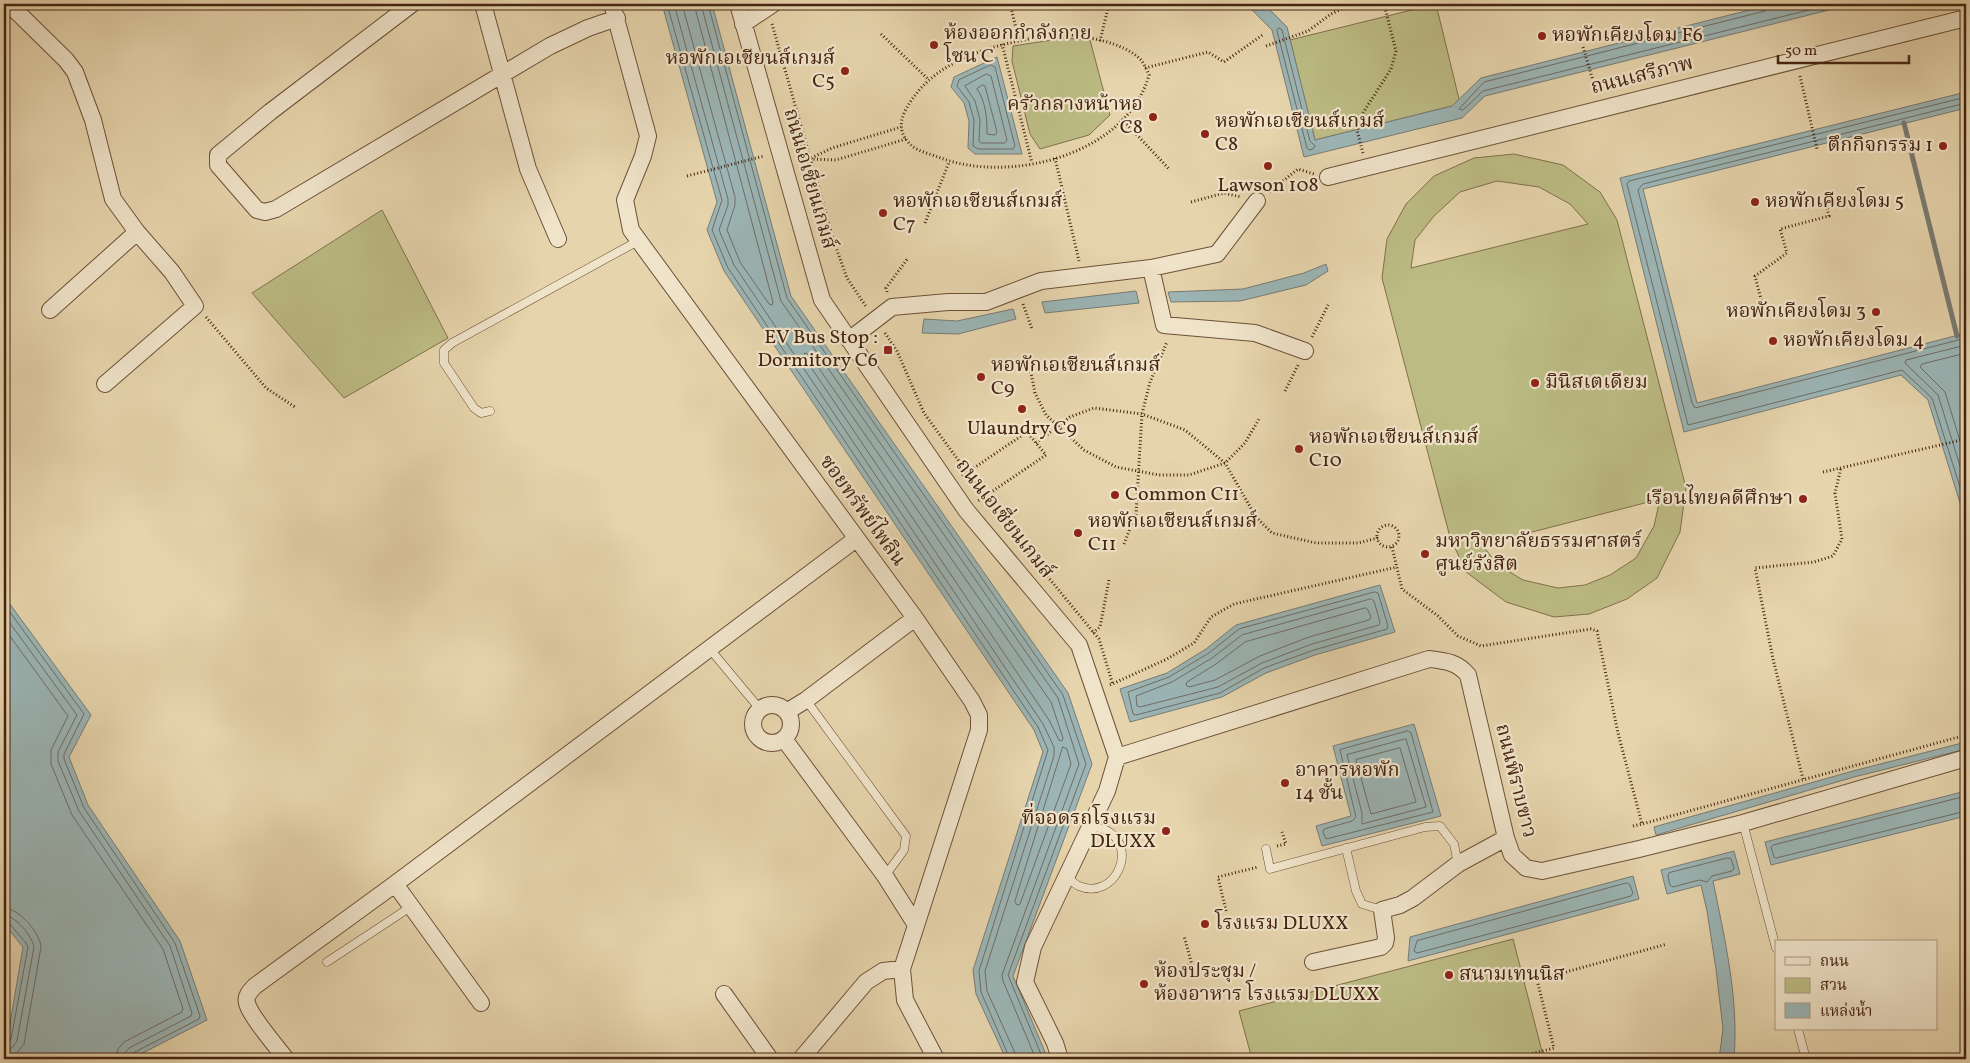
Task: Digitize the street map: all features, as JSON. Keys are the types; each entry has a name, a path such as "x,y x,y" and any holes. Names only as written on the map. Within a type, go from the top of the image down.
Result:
{"street":[{"path":"9,4 66,60 75,72 93,120 113,199 172,272 195,306 105,384"},
{"path":"412,4 270,112 218,155 218,165 257,210 264,212 276,209 503,76 550,46 588,28 615,11"},
{"path":"483,4 528,169 558,239"},
{"name":"ถนนเอเซี่ยนเกมส์","path":"738,4 822,300 966,510 1079,645 1117,757"},
{"path":"743,24 771,6"},
{"name":"ซอยทรัพย์ไพลิน","path":"615,11 648,136 643,156 625,200 631,230 915,618 972,701 979,715 979,730 902,969 905,1000 936,1059"},
{"name":"ถนนเสรีภาพ","path":"1328,177 1966,18"},
{"path":"849,340 892,307 948,302 986,302 1041,281 1151,268 1217,254 1257,201"},
{"path":"50,310 138,232"},
{"path":"1151,268 1164,325 1255,332 1305,350"},
{"path":"286,1059 247,1003 248,993 262,980 395,884 856,539"},
{"path":"788,711 806,700 915,618"},
{"name":"ถนนพิราบขาว","path":"1117,757 1429,660 1447,661 1460,667 1468,675 1506,838 1512,855 1526,868 1542,870 1639,849 1743,823 1966,758"},
{"path":"774,704 788,711 792,726 784,739 771,744 758,738 752,723 759,708 774,704"},
{"path":"784,739 885,876 916,925"},
{"path":"1060,1059 1055,1043 1025,982 1033,946 1107,791 1117,757"},
{"path":"1313,962 1381,947 1385,943 1386,938 1382,910 1400,905 1413,898 1458,864 1506,838"},
{"path":"395,884 481,1003"},
{"path":"801,1059 866,982 883,971 902,969"},
{"path":"724,994 770,1059"}],"lane":[{"path":"490,411 481,412 474,408 444,363 444,350 452,343 638,241"},
{"path":"710,648 759,708"},
{"path":"806,700 906,836 904,850 885,876"},
{"path":"1743,823 1775,944"},
{"path":"1066,876 1078,886 1093,889 1108,884 1119,872 1123,856 1118,841 1106,830 1091,826"},
{"path":"1266,849 1270,869 1425,827 1440,826 1454,844 1458,864"},
{"path":"1346,848 1356,891 1362,904 1382,910"},
{"path":"327,962 412,906"},
{"path":"1798,1030 1806,1059"}],"path":[{"path":"1010,4 1019,40"},
{"path":"1100,41 1109,4"},
{"path":"1266,46 1289,36 1308,31 1331,14 1353,4"},
{"path":"1363,154 1357,130 1359,120 1391,69 1396,51 1384,4"},
{"path":"771,6 809,158 847,278 858,297 897,351 924,413 1012,534 1099,639 1113,685"},
{"path":"880,34 929,80"},
{"path":"1058,34 1085,36 1121,47 1142,61 1149,74 1145,89 1122,119 1101,138 1078,152 1055,158 1008,167 974,165 949,162 911,146 902,134 901,119 911,100 929,80 970,54 1019,40 1058,34"},
{"path":"1145,68 1208,52 1224,62 1264,34"},
{"path":"1002,44 1032,163"},
{"path":"1583,47 1598,98"},
{"path":"1796,60 1817,149"},
{"path":"1122,119 1170,170"},
{"path":"809,158 832,148 902,128"},
{"path":"809,158 836,160 906,139"},
{"path":"687,176 766,156"},
{"path":"1055,158 1083,276"},
{"path":"925,223 949,162"},
{"path":"1191,202 1224,193 1257,201 1298,169"},
{"path":"1762,307 1755,276 1787,253 1780,229 1829,216 1827,208"},
{"path":"892,307 886,288 908,258"},
{"path":"1018,290 1032,329"},
{"path":"195,306 266,388 295,407"},
{"path":"1124,544 1136,514 1142,414 1150,382 1174,326"},
{"path":"1030,368 1035,394 1046,415 1058,427 1084,450 1116,466 1138,471 1159,475 1189,475 1225,464 1245,443 1259,419"},
{"path":"1036,443 1070,417 1094,408 1142,414 1186,430 1225,464 1256,517 1272,533 1316,543 1358,543 1378,538"},
{"path":"949,485 1028,432 1046,455 966,510"},
{"path":"1823,472 1966,440"},
{"path":"1803,779 1773,659 1755,568 1814,562 1833,556 1842,539 1835,493 1841,468"},
{"path":"1393,526 1398,531 1399,539 1392,547 1381,544 1378,538 1378,532 1383,527 1393,526"},
{"path":"1392,547 1402,589 1438,616 1458,636 1482,646 1591,629 1597,631 1618,733 1642,824"},
{"path":"1094,689 1113,685 1167,659 1194,643 1211,617 1234,604 1397,567"},
{"path":"1079,645 1100,627 1109,580"},
{"path":"1633,826 1966,734"},
{"path":"1966,831 1962,837 1966,855"},
{"path":"1266,849 1286,844 1282,832"},
{"path":"1226,911 1218,877 1269,864"},
{"path":"1181,967 1192,965 1184,936"},
{"path":"1512,1059 1554,1048 1537,980 1667,944"}],"green space":[{"path":"1436,4 1459,99 1452,106 1315,140 1290,40"},
{"path":"1065,38 1090,40 1110,115 1089,135 1040,149 1030,134 1012,61 1013,46"},
{"name":"มินิสเตเดียม","path":"1514,154 1563,165 1600,192 1617,220 1686,488 1680,532 1657,578 1627,599 1589,614 1554,617 1506,602 1466,572 1450,537 1382,278 1387,239 1406,204 1434,176 1474,158","holes":["1497,181 1539,187 1570,204 1588,224 1411,268 1415,240 1434,216 1460,192","1660,499 1654,526 1636,558 1610,575 1585,585 1558,588 1523,580 1498,565 1482,545"]},
{"path":"382,210 448,338 344,398 252,293"},
{"name":"สนามเทนนิส","path":"1513,939 1544,1059 1252,1059 1239,1011"}],"water":[{"path":"662,4 712,4 791,296 1068,693 1092,764 1013,976 1048,1059 1006,1059 976,994 973,970 1043,752 1034,730 724,271 707,230 717,202"},
{"path":"1246,4 1264,4 1287,27 1315,140 1452,106 1481,78 1773,4 1853,4 1485,96 1462,118 1304,157 1272,30"},
{"path":"997,57 1022,154 975,154 968,148 969,121 964,103 951,87 954,77"},
{"path":"1966,92 1966,108 1643,189 1697,403 1966,333 1966,522 1928,400 1901,375 1684,432 1620,178"},
{"path":"1326,264 1328,271 1306,285 1240,301 1171,302 1168,292 1243,289 1304,273"},
{"path":"1136,291 1139,303 1045,313 1042,302"},
{"path":"1013,309 1016,319 958,334 922,333 924,319 957,321"},
{"path":"1380,585 1395,632 1315,655 1266,673 1222,697 1130,722 1120,689 1167,673 1206,649 1236,625"},
{"path":"4,596 91,715 69,757 88,805 180,941 207,1020 131,1059 4,1059 23,947 4,924"},
{"path":"1414,724 1441,816 1322,846 1316,826 1351,816 1333,746"},
{"path":"1966,742 1966,749 1854,777 1656,835 1654,827 1853,771"},
{"path":"1966,791 1966,816 1771,865 1765,842"},
{"path":"1734,851 1740,874 1713,881 1730,970 1735,1014 1734,1059 1719,1059 1723,1029 1716,969 1701,885 1667,894 1661,870"},
{"path":"1633,876 1639,899 1408,961 1410,937"}],"waterway":[{"path":"1904,123 1957,336"}],"place":[{"name":"หอพักเคียงโดม F6","path":"1542,36"},
{"name":"ห้องออกกำลังกาย โซน C","path":"934,45"},
{"name":"หอพักเอเชียนส์เกมส์ C5","path":"845,71"},
{"name":"ครัวกลางหน้าหอ C8","path":"1153,117"},
{"name":"หอพักเอเชียนส์เกมส์ C8","path":"1205,134"},
{"name":"ตึกกิจกรรม 1","path":"1943,146"},
{"name":"Lawson 108","path":"1268,166"},
{"name":"หอพักเคียงโดม 5","path":"1755,202"},
{"name":"หอพักเอเชียนส์เกมส์ C7","path":"883,213"},
{"name":"หอพักเคียงโดม 3","path":"1876,312"},
{"name":"หอพักเคียงโดม 4","path":"1773,341"},
{"name":"EV Bus Stop : Dormitory C6","path":"888,350"},
{"name":"หอพักเอเชียนส์เกมส์ C9","path":"981,377"},
{"name":"มินิสเตเดียม","path":"1535,383"},
{"name":"Ulaundry C9","path":"1022,409"},
{"name":"หอพักเอเชียนส์เกมส์ C10","path":"1299,449"},
{"name":"Common C11","path":"1115,495"},
{"name":"เรือนไทยคดีศึกษา","path":"1803,499"},
{"name":"หอพักเอเชียนส์เกมส์ C11","path":"1078,533"},
{"name":"มหาวิทยาลัยธรรมศาสตร์ ศูนย์รังสิต","path":"1425,554"},
{"name":"อาคารหอพัก 14 ชั้น","path":"1285,783"},
{"name":"ที่จอดรถโรงแรม DLUXX","path":"1166,831"},
{"name":"โรงแรม DLUXX","path":"1205,924"},
{"name":"สนามเทนนิส","path":"1449,975"},
{"name":"ห้องประชุม / ห้องอาหาร โรงแรม DLUXX","path":"1144,984"}]}
